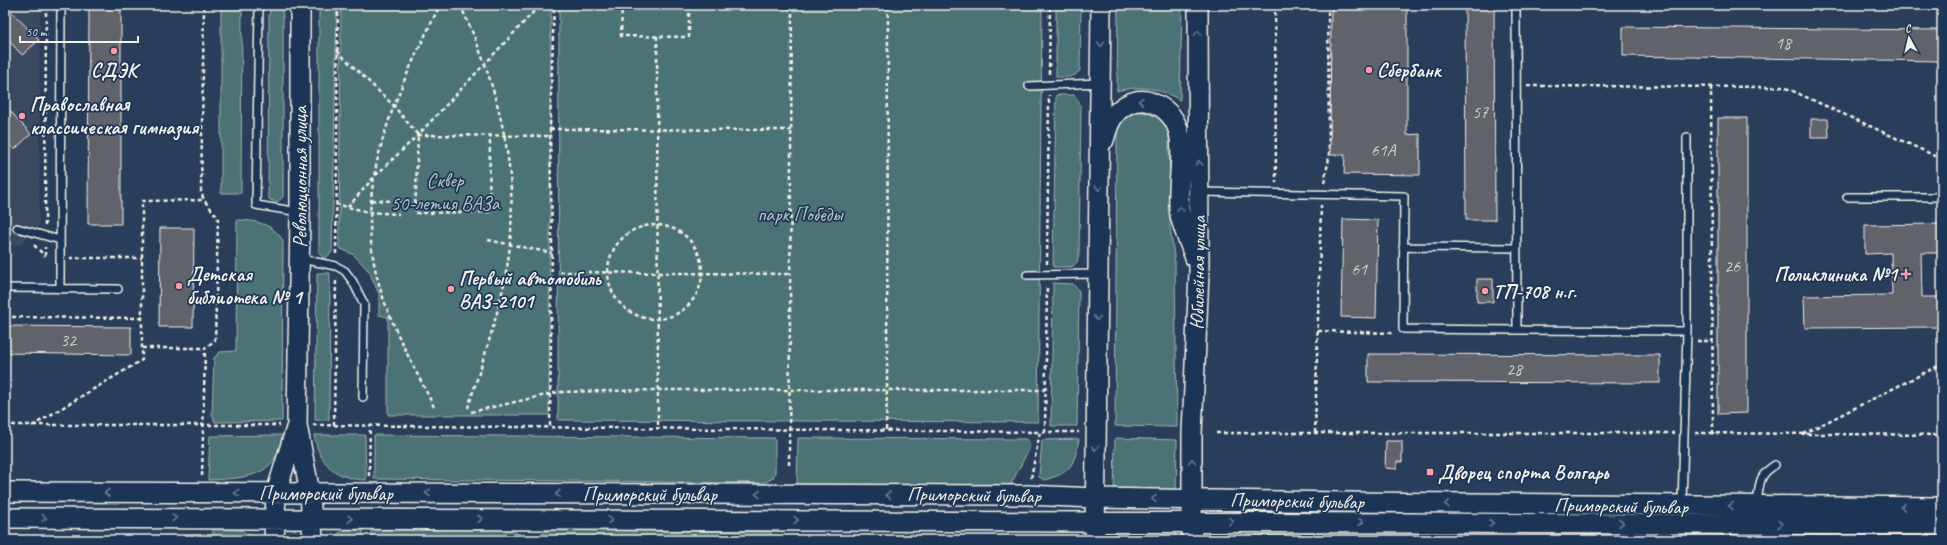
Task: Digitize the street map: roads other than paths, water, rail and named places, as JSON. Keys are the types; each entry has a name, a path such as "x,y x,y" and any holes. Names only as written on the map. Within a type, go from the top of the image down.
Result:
{"main road":[{"name":"Революционная улица","path":"300,5 300,212 297,425 310,493 313,540"},
{"path":"1095,540 1101,5"},
{"name":"Юбилейная улица","path":"1192,540 1192,433 1199,273 1200,192 1198,5"},
{"path":"1099,159 1108,126 1116,110 1133,101 1149,101 1162,107 1173,117 1180,133 1180,214 1199,273"},
{"path":"274,540 276,493 297,425"},
{"name":"Приморский бульвар","path":"5,492 1027,495 1193,500 1682,506 1942,507"},
{"path":"5,518 1192,521 1727,532 1942,525"}],"lane":[{"path":"60,289 61,5"},
{"path":"259,5 256,205 300,212"},
{"path":"1516,5 1517,330"},
{"path":"1029,86 1100,83"},
{"path":"1682,506 1688,331 1687,137"},
{"path":"1200,192 1404,196 1402,329 1688,331"},
{"path":"1847,197 1942,197"},
{"path":"17,228 60,240"},
{"path":"1403,248 1517,248"},
{"path":"299,258 336,266 345,271 353,282 364,304 363,397"},
{"path":"1027,274 1097,274"},
{"path":"5,288 118,289"},
{"path":"1756,506 1760,481 1764,472 1775,465"}],"place":[{"name":"СДЭК","path":"114,51"},
{"name":"Сбербанк","path":"1369,70"},
{"name":"Православная классическая гимназия","path":"22,116"},
{"name":"Поликлиника №1","path":"1906,274"},
{"name":"Детская библиотека № 1","path":"179,286"},
{"name":"Первый автомобиль ВАЗ-2101","path":"451,289"},
{"name":"ТП-708 н.г.","path":"1485,291"},
{"name":"Дворец спорта Волгарь","path":"1430,472"}],"park label":[{"name":"Сквер 50-летия ВАЗа","path":"445,192"},
{"name":"парк Победы","path":"800,214"}]}
